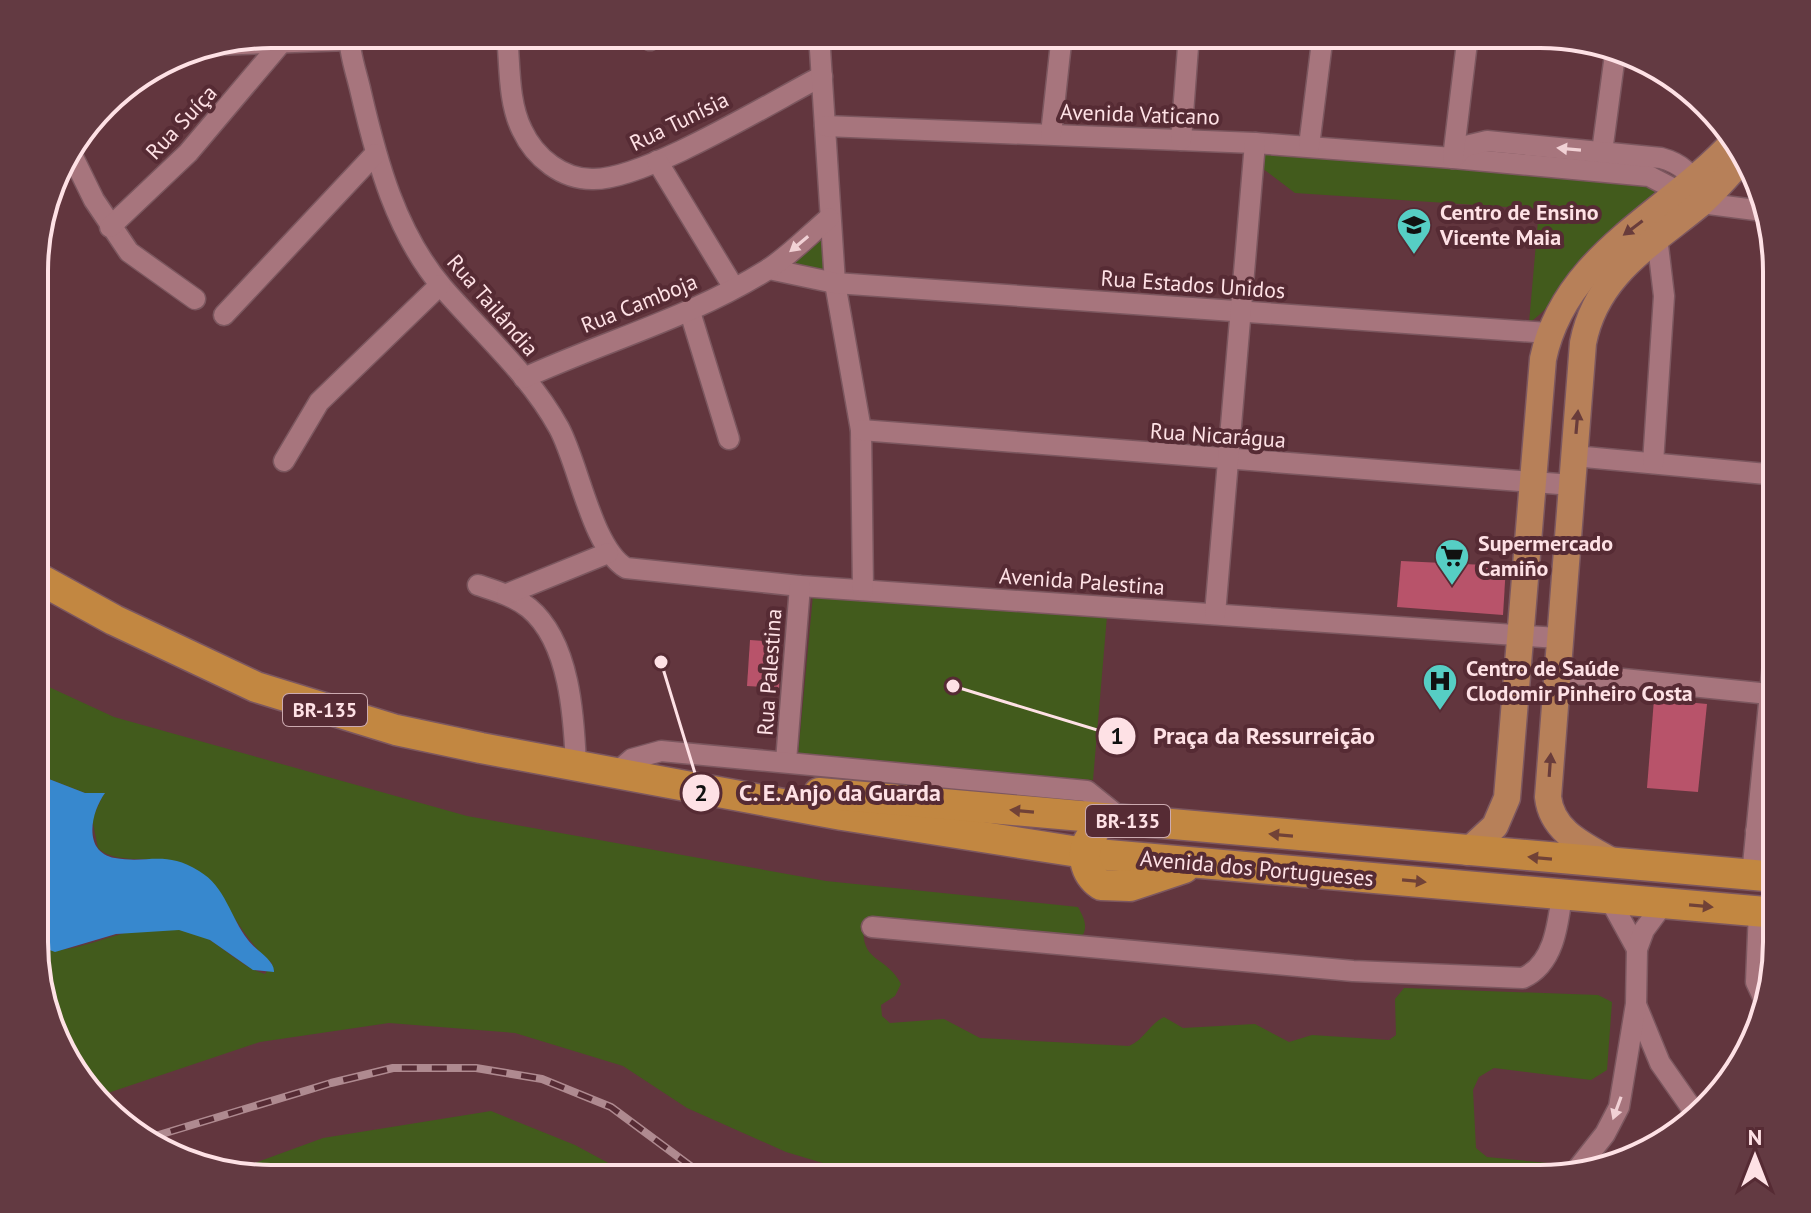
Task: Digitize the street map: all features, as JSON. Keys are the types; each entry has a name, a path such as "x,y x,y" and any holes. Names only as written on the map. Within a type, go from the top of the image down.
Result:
{"highway":[{"name":"BR-135","path":"48,583 206,665 294,701 396,730 842,815 1085,853"},
{"name":"Avenida dos Portugueses","path":"627,775 1763,876"},
{"path":"1085,853 1089,839 1111,828 1192,836 1243,832"},
{"name":"Avenida dos Portugueses","path":"1085,853 1086,865 1094,880 1111,888 1130,886 1166,871 1211,864 1763,912"}],"main road":[{"path":"1618,865 1571,837 1552,814 1548,791 1555,672 1587,324 1609,280 1657,237 1727,150"},
{"path":"1467,852 1495,826 1507,798 1548,333 1568,295 1598,258 1735,163"}],"street":[{"name":"Rua Suíça","path":"110,227 188,153 277,48"},
{"name":"Rua Tailândia","path":"351,48 375,154 386,189 411,239 440,285 524,378 566,442 608,553"},
{"name":"Rua Tunísia","path":"509,48 516,115 531,145 546,162 565,174 593,179 618,175 657,161 822,76"},
{"path":"820,48 835,283 861,430 863,590"},
{"path":"1051,134 1060,48"},
{"path":"1181,140 1188,48"},
{"path":"1309,146 1321,48"},
{"path":"1453,158 1466,48"},
{"path":"1602,152 1614,61"},
{"name":"Avenida Vaticano","path":"825,126 1309,146 1649,176 1692,192"},
{"path":"1453,158 1466,146 1487,141 1675,162 1692,192 1753,208"},
{"path":"1215,614 1255,143"},
{"path":"224,315 375,154"},
{"path":"657,161 734,288"},
{"path":"76,163 110,227 129,252 195,299"},
{"name":"Rua Camboja","path":"524,378 600,345 690,312 769,269 829,218"},
{"path":"1653,463 1664,296 1657,237"},
{"path":"769,269 835,283"},
{"name":"Rua Estados Unidos","path":"835,283 1548,333"},
{"path":"284,461 319,402 440,285"},
{"path":"690,312 729,439"},
{"name":"Rua Nicarágua","path":"861,430 1572,485"},
{"path":"1574,456 1763,474"},
{"path":"507,594 608,553"},
{"name":"Avenida Palestina","path":"608,553 619,564 636,572 1558,638"},
{"path":"478,585 507,594 541,621 559,657 573,706 576,766"},
{"name":"Rua Palestina","path":"786,761 800,586"},
{"path":"1555,672 1763,693"},
{"path":"627,775 632,759 661,751 786,761 1087,791 1123,820"},
{"path":"872,927 1353,971 1523,978 1537,972 1549,952 1557,928 1562,894"},
{"path":"1609,898 1637,949"},
{"path":"1584,1161 1605,1134 1619,1107 1636,1004 1637,949 1644,930 1664,903"},
{"path":"1758,987 1756,982 1763,941"},
{"path":"1636,1004 1660,1063 1690,1107"},
{"path":"1627,1072 1644,1061 1660,1063"}],"green space":[{"path":"1264,152 1652,183 1655,192 1645,204 1596,243 1550,303 1529,323 1539,209 1295,193 1262,168"},
{"path":"828,230 831,271 788,264"},
{"path":"813,595 1107,616 1093,780 798,755"},
{"path":"48,687 114,717 467,816 826,881 1078,907 1085,928 1079,940 864,922 866,945 870,952 895,974 901,984 895,996 881,1005 882,1016 890,1023 944,1019 980,1038 1129,1046 1164,1017 1183,1028 1255,1024 1289,1042 1312,1035 1389,1040 1396,1035 1395,999 1404,988 1598,995 1612,1002 1607,1070 1591,1080 1494,1068 1479,1077 1473,1090 1476,1148 1487,1157 1550,1165 829,1165 786,1152 687,1108 623,1066 515,1033 389,1023 260,1042 107,1093 86,1066 65,1027 50,971 48,949 70,948 136,931 173,929 200,935 242,963 265,974 272,963 250,941 211,885 193,868 168,861 117,857 98,848 92,819 104,793 85,793 48,779"},
{"path":"491,1111 575,1145 612,1165 251,1164 323,1138"}],"water":[{"path":"48,779 85,793 105,793 96,810 92,830 98,848 105,854 115,858 176,861 208,878 222,894 248,940 268,959 274,972 253,970 210,940 179,930 116,934 55,952 49,950 48,942"}],"building":[{"name":"Supermercado Camiño","path":"1401,561 1506,566 1503,615 1397,607"},
{"path":"750,640 782,642 779,688 747,686"},
{"path":"1654,699 1707,704 1698,792 1647,788"}],"railway":[{"path":"160,1135 331,1083 393,1068 476,1068 542,1079 611,1107 689,1165"}],"place":[{"name":"Centro de Ensino Vicente Maia","path":"1414,256"},
{"name":"Supermercado Camiño","path":"1452,587"},
{"name":"C. E. Anjo da Guarda","path":"661,662"},
{"name":"Praça da Ressurreição","path":"953,686"},
{"name":"Centro de Saúde Clodomir Pinheiro Costa","path":"1440,712"}]}
